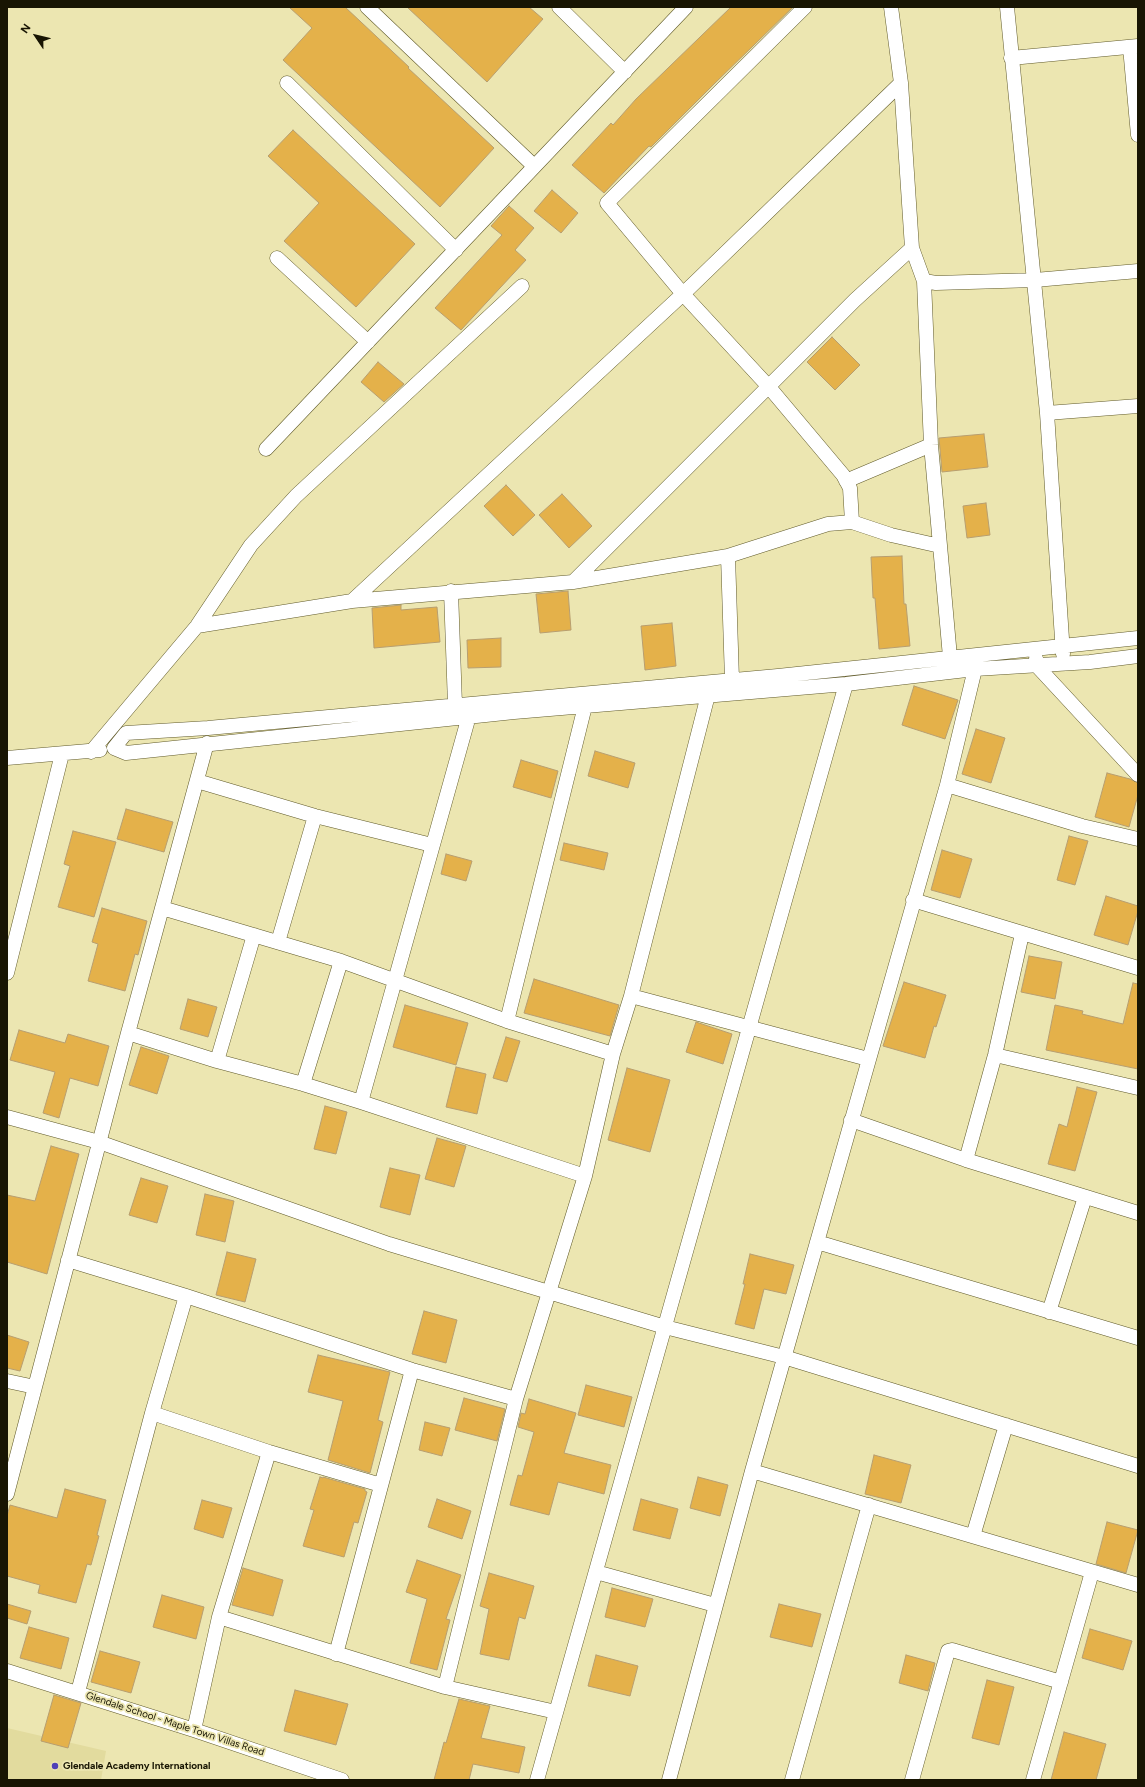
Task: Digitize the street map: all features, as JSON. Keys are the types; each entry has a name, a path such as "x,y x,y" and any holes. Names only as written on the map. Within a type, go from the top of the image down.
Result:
{"street":[{"path":"367,7 534,166"},
{"path":"559,7 625,72"},
{"path":"266,449 686,7"},
{"path":"805,7 607,203 683,294 769,387 843,474 850,488 852,522"},
{"path":"891,7 901,83 912,248 924,281 931,445 950,658"},
{"path":"1007,7 1047,413 1064,662"},
{"path":"1011,58 1134,46 1138,135"},
{"path":"286,83 456,250"},
{"path":"352,601 683,294 901,83"},
{"path":"573,582 855,300 912,248"},
{"path":"276,258 368,342"},
{"path":"924,281 936,283 1035,280 1138,271"},
{"path":"91,752 197,626 251,545 296,496 522,286"},
{"path":"1047,413 1138,406"},
{"path":"846,481 931,445"},
{"path":"197,626 352,601 573,582 728,556 828,524 852,522 891,535 940,546"},
{"path":"728,556 732,680"},
{"path":"451,592 455,705"},
{"path":"114,748 126,733 208,728 732,680 1138,638"},
{"path":"1035,649 1037,666 1138,774"},
{"path":"7,758 91,752 114,748 126,753 207,743 469,716 846,684 975,669 1037,666 1064,662 1090,662 1138,656"},
{"path":"669,1780 752,1471 913,900 947,785 975,669"},
{"path":"537,1780 846,684"},
{"path":"446,1687 516,1399 585,1176 613,1054 631,996 708,695"},
{"path":"507,1021 585,706"},
{"path":"361,1102 469,716"},
{"path":"7,1494 128,1033 207,743"},
{"path":"7,973 62,754"},
{"path":"197,781 315,816 432,845"},
{"path":"947,785 1082,826 1138,839"},
{"path":"278,942 315,816"},
{"path":"913,900 1138,968"},
{"path":"162,908 341,961 507,1021 613,1054"},
{"path":"966,1160 995,1055 1022,934"},
{"path":"217,1061 254,935"},
{"path":"303,1084 341,961"},
{"path":"631,996 868,1059"},
{"path":"128,1033 217,1061 303,1084 361,1102 585,1176"},
{"path":"995,1055 1138,1088"},
{"path":"7,1116 99,1142 389,1244 665,1327 784,1357 1138,1466"},
{"path":"851,1120 966,1160 1138,1213"},
{"path":"1049,1312 1086,1196"},
{"path":"817,1242 1138,1338"},
{"path":"68,1260 186,1296 412,1370 516,1399"},
{"path":"78,1692 152,1413 186,1296"},
{"path":"336,1654 412,1370"},
{"path":"7,1382 35,1387"},
{"path":"152,1413 269,1452 381,1485"},
{"path":"973,1536 1006,1425"},
{"path":"194,1730 219,1617 269,1452"},
{"path":"752,1471 1138,1585"},
{"path":"792,1780 869,1505"},
{"path":"596,1572 716,1606"},
{"path":"1033,1780 1092,1572"},
{"path":"219,1617 446,1687 556,1712"},
{"path":"912,1780 948,1651 952,1650 1061,1682"},
{"name":"Glendale School - Maple Town Villas Road","path":"7,1671 78,1692 338,1779"}],"shaded area":[{"name":"Glendale Academy International","path":"7,1728 106,1751 101,1780 7,1780"}],"building":[{"path":"289,7 345,7 494,148 440,207 283,60 312,28"},
{"path":"407,7 529,7 543,19 487,82"},
{"path":"731,7 793,7 651,147 649,146 604,193 572,165 611,123 613,125 636,99"},
{"path":"293,130 415,244 356,307 284,241 319,203 268,156"},
{"path":"552,190 578,213 561,233 534,211"},
{"path":"509,206 534,228 515,250 526,260 461,330 435,308 502,235 491,226"},
{"path":"832,337 860,365 835,390 807,362"},
{"path":"378,362 404,384 384,402 361,382"},
{"path":"984,434 988,467 942,472 939,438"},
{"path":"506,485 535,515 513,536 484,506"},
{"path":"562,494 592,526 569,548 539,515"},
{"path":"986,503 990,535 967,538 963,506"},
{"path":"902,556 904,604 906,604 910,646 879,649 875,598 873,598 871,557"},
{"path":"568,591 571,630 540,633 536,594"},
{"path":"401,605 401,610 437,607 440,642 374,648 372,608"},
{"path":"672,623 676,666 645,670 641,626"},
{"path":"501,638 501,667 468,668 467,640"},
{"path":"914,686 958,700 945,739 902,725"},
{"path":"976,729 1005,738 991,783 962,774"},
{"path":"595,751 635,763 628,788 588,776"},
{"path":"521,760 558,771 551,798 513,787"},
{"path":"1107,773 1130,779 1138,783 1138,795 1129,827 1095,817"},
{"path":"126,809 173,822 164,852 117,839"},
{"path":"73,831 116,842 94,917 58,907 70,866 64,864"},
{"path":"1069,836 1088,841 1075,885 1057,880"},
{"path":"564,843 608,853 604,870 560,860"},
{"path":"942,850 972,859 960,898 931,890"},
{"path":"446,854 472,861 466,881 441,874"},
{"path":"1106,896 1138,906 1138,911 1128,945 1094,935"},
{"path":"102,908 147,921 138,955 135,954 125,991 88,981 98,944 92,942"},
{"path":"1029,956 1062,962 1055,999 1021,992"},
{"path":"534,979 619,1005 610,1036 524,1013"},
{"path":"904,982 946,995 936,1027 934,1026 925,1058 883,1046"},
{"path":"1133,983 1138,984 1138,1069 1046,1050 1055,1005 1083,1011 1082,1014 1123,1024"},
{"path":"188,999 217,1007 208,1037 180,1029"},
{"path":"405,1005 468,1023 456,1065 393,1047"},
{"path":"696,1022 732,1034 723,1064 686,1052"},
{"path":"19,1030 65,1043 68,1034 109,1046 98,1086 70,1078 59,1118 43,1113 55,1072 10,1060"},
{"path":"506,1037 520,1041 507,1082 493,1078"},
{"path":"141,1047 169,1056 157,1094 129,1085"},
{"path":"456,1067 486,1074 477,1114 446,1107"},
{"path":"627,1068 670,1080 650,1152 608,1140"},
{"path":"1077,1087 1097,1092 1075,1171 1048,1164 1059,1124 1067,1127"},
{"path":"325,1106 347,1112 336,1154 314,1149"},
{"path":"437,1138 466,1146 454,1187 425,1179"},
{"path":"51,1146 79,1154 47,1274 7,1262 7,1195 35,1201"},
{"path":"390,1168 420,1175 410,1215 380,1207"},
{"path":"141,1178 168,1186 157,1223 129,1215"},
{"path":"205,1194 234,1201 225,1242 196,1235"},
{"path":"227,1252 256,1259 245,1302 216,1295"},
{"path":"750,1254 794,1265 786,1294 764,1289 754,1329 735,1324 745,1284 743,1284"},
{"path":"424,1311 457,1320 446,1363 412,1354"},
{"path":"7,1335 29,1342 20,1371 7,1368"},
{"path":"318,1355 390,1372 378,1420 383,1422 370,1473 328,1460 343,1401 308,1392"},
{"path":"586,1385 632,1397 624,1427 578,1415"},
{"path":"464,1398 505,1409 497,1441 455,1430"},
{"path":"529,1399 576,1413 564,1453 611,1465 604,1494 558,1482 549,1515 510,1505 518,1475 522,1476 534,1432 518,1427 521,1413 525,1414"},
{"path":"425,1422 450,1428 442,1456 419,1450"},
{"path":"874,1455 911,1465 901,1503 865,1494"},
{"path":"320,1477 365,1489 367,1492 358,1523 354,1522 344,1557 303,1546 314,1510 310,1509"},
{"path":"698,1477 728,1485 720,1516 690,1508"},
{"path":"65,1489 106,1500 97,1535 99,1536 91,1565 87,1564 76,1603 38,1593 40,1585 7,1576 7,1516 10,1505 57,1518"},
{"path":"437,1499 471,1511 462,1539 428,1527"},
{"path":"641,1499 678,1509 670,1539 633,1530"},
{"path":"202,1500 232,1508 223,1538 194,1529"},
{"path":"1107,1522 1138,1530 1126,1573 1096,1564"},
{"path":"417,1560 461,1575 446,1619 450,1620 437,1670 410,1663 427,1599 406,1592"},
{"path":"243,1568 283,1580 273,1616 232,1605"},
{"path":"489,1573 534,1586 525,1619 519,1617 509,1660 480,1654 489,1609 480,1606"},
{"path":"612,1588 653,1599 645,1627 605,1617"},
{"path":"162,1595 204,1607 196,1639 153,1627"},
{"path":"7,1604 31,1611 27,1624 7,1618"},
{"path":"779,1604 821,1614 812,1647 770,1637"},
{"path":"29,1627 69,1638 61,1669 20,1658"},
{"path":"1090,1629 1132,1641 1123,1670 1082,1658"},
{"path":"100,1651 140,1662 131,1693 91,1682"},
{"path":"596,1655 638,1666 630,1696 588,1686"},
{"path":"906,1655 935,1663 928,1691 899,1683"},
{"path":"987,1680 1014,1687 999,1745 972,1738"},
{"path":"295,1690 348,1704 336,1745 284,1731"},
{"path":"54,1695 81,1703 68,1748 41,1741"},
{"path":"459,1699 490,1706 481,1738 525,1747 519,1773 473,1764 469,1780 434,1780 444,1742 446,1743"},
{"path":"1064,1732 1106,1744 1096,1780 1051,1780"}],"place":[{"name":"Glendale Academy International","path":"55,1766"}]}
